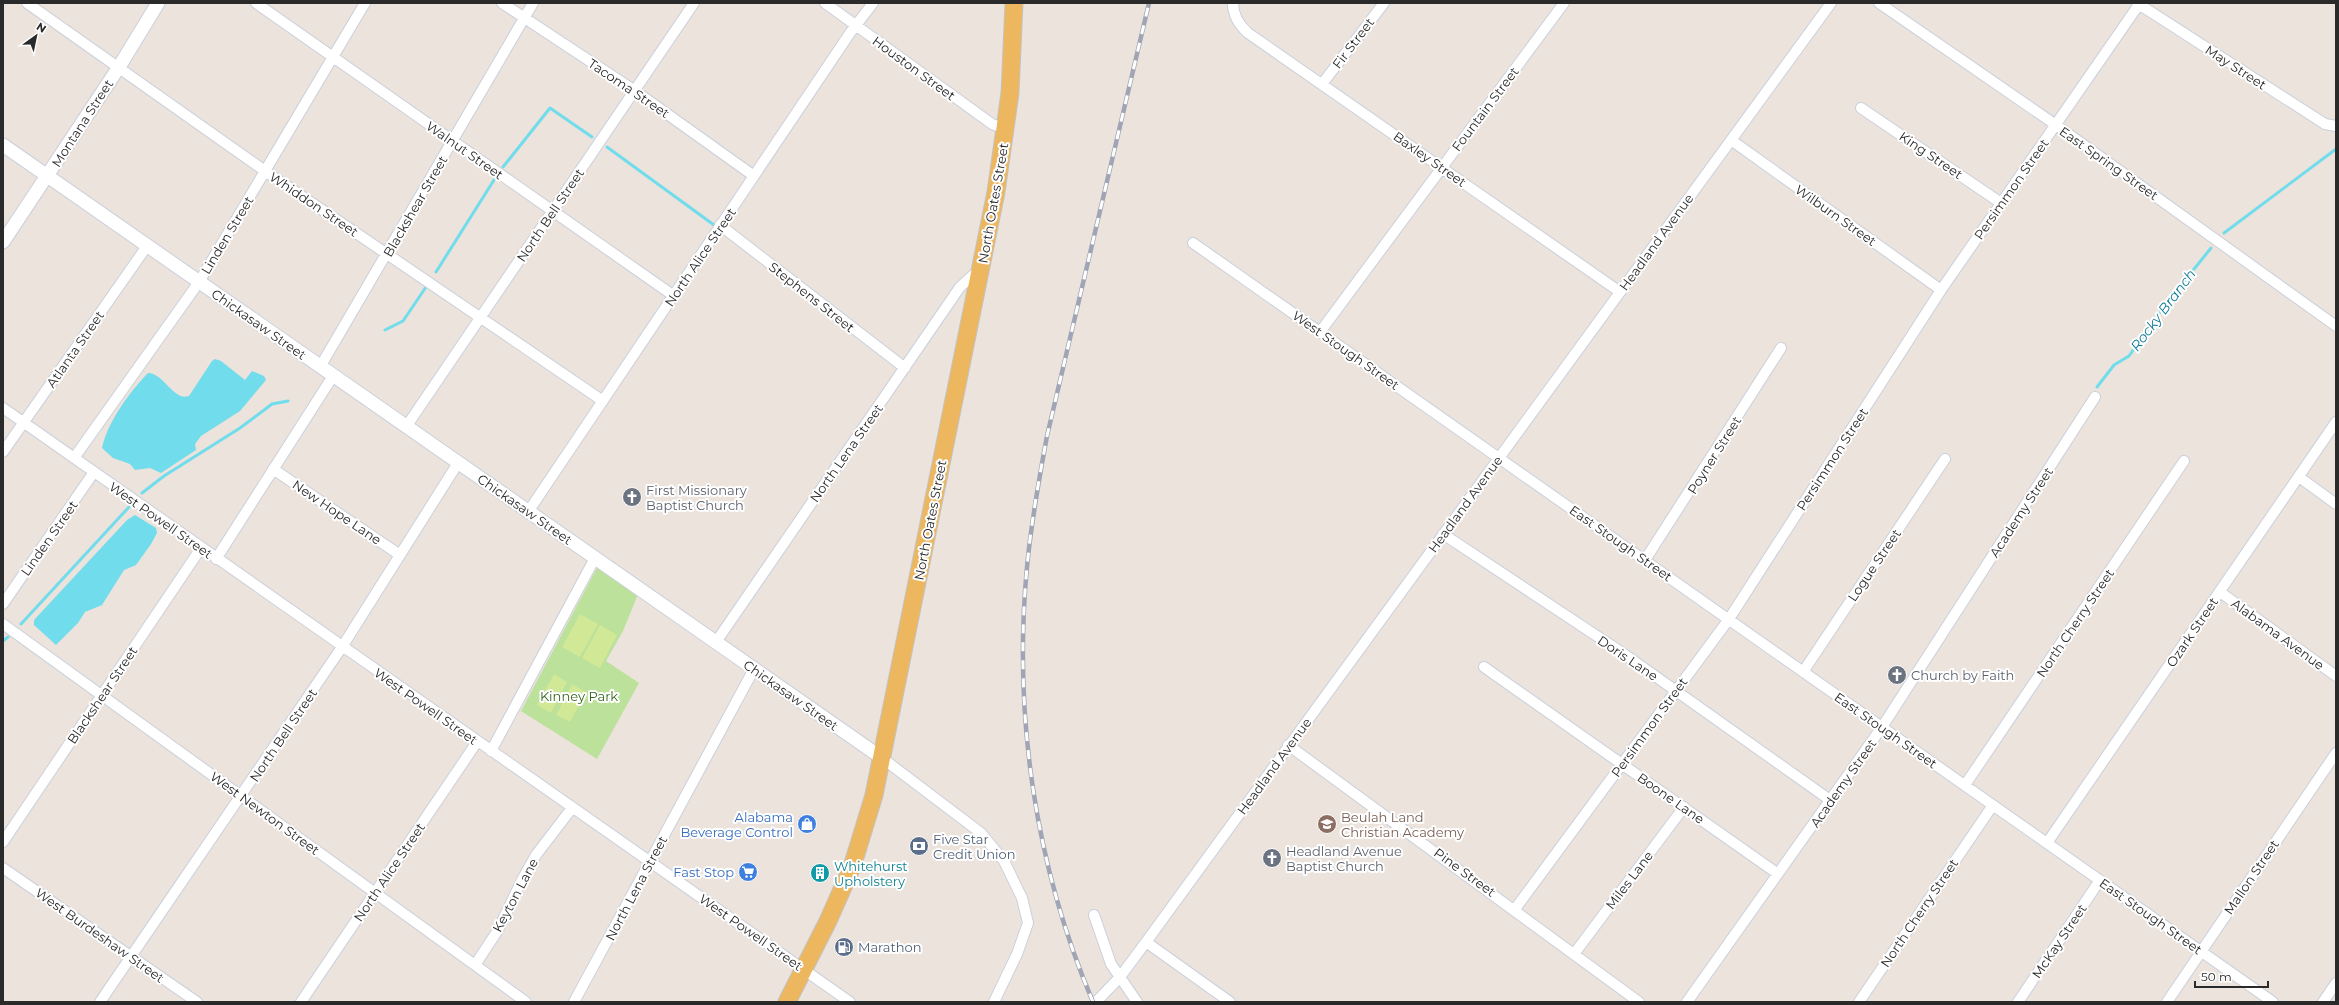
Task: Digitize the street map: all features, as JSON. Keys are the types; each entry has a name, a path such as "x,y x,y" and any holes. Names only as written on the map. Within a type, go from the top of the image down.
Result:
{"main road":[{"path":"1014,3 1014,23"},
{"path":"1014,23 1021,3"},
{"name":"North Oates Street","path":"787,1002 852,867 869,814 882,758 981,268 1006,129 1014,23"}],"street":[{"name":"Whiddon Street","path":"27,3 265,171 481,316 603,401"},
{"name":"Montana Street","path":"3,242 119,67 158,3"},
{"name":"Walnut Street","path":"256,3 674,296"},
{"name":"Linden Street","path":"74,458 199,282 365,3"},
{"name":"Tacoma Street","path":"502,3 635,91 754,176"},
{"name":"Blackshear Street","path":"320,367 533,3"},
{"name":"North Bell Street","path":"406,427 694,3"},
{"name":"Houston Street","path":"824,3 992,124 1006,129"},
{"name":"North Alice Street","path":"528,512 674,296 720,225 873,3"},
{"name":"Baxley Street","path":"1234,3 1236,18 1240,26 1620,292"},
{"name":"Fir Street","path":"1322,84 1384,3"},
{"name":"Fountain Street","path":"1320,332 1564,3"},
{"name":"Headland Avenue","path":"1096,1002 1120,976 1146,942 1288,745 1831,3"},
{"name":"East Spring Street","path":"1879,3 2056,125 2336,326"},
{"name":"Persimmon Street","path":"1515,909 1729,619 1941,290 2056,125 2138,3"},
{"name":"May Street","path":"2138,3 2325,124 2336,126"},
{"name":"King Street","path":"1861,108 2001,203"},
{"name":"Wilburn Street","path":"1730,140 1941,290"},
{"name":"Chickasaw Street","path":"3,145 882,758 981,833 1004,861 1022,898 1028,923 1017,954 994,1002"},
{"name":"Stephens Street","path":"720,225 905,368"},
{"name":"West Stough Street","path":"1193,243 1499,457"},
{"name":"Atlanta Street","path":"3,452 147,246"},
{"name":"North Lena Street","path":"716,642 960,287 981,268"},
{"name":"Poyner Street","path":"1645,560 1781,348"},
{"path":"216,558 334,376"},
{"name":"Academy Street","path":"1687,1002 1882,727 2095,397"},
{"name":"West Powell Street","path":"3,408 476,742 850,1002"},
{"name":"Ozark Street","path":"2047,843 2336,422"},
{"name":"East Stough Street","path":"1499,457 2273,1002"},
{"name":"Logue Street","path":"1803,672 1945,458"},
{"name":"North Cherry Street","path":"1965,785 2184,461"},
{"name":"North Bell Street","path":"100,1002 342,647 458,463"},
{"name":"New Hope Lane","path":"273,469 400,555"},
{"name":"Linden Street","path":"3,604 94,472"},
{"path":"2299,477 2336,504"},
{"name":"Doris Lane","path":"1443,534 1676,691 1830,800"},
{"name":"Blackshear Street","path":"3,842 201,548"},
{"path":"491,751 595,558"},
{"name":"Alabama Avenue","path":"2220,592 2336,676"},
{"name":"West Newton Street","path":"3,624 526,1002"},
{"name":"Boone Lane","path":"1484,667 1778,874"},
{"name":"North Lena Street","path":"574,1002 754,669"},
{"name":"North Alice Street","path":"301,1002 476,742"},
{"name":"Pine Street","path":"1288,745 1515,909 1639,1002"},
{"name":"Mallon Street","path":"2167,1002 2336,753"},
{"name":"North Cherry Street","path":"1859,1002 1993,805"},
{"name":"Miles Lane","path":"1574,954 1684,807"},
{"name":"Keyton Lane","path":"475,965 502,924 522,880 536,855 572,808"},
{"name":"West Burdeshaw Street","path":"3,868 197,1002"},
{"name":"McKay Street","path":"2018,1002 2100,880"},
{"path":"1094,914 1111,964 1137,1002"},
{"path":"1146,942 1230,1002"},
{"path":"2323,1002 2336,983"}],"green space":[{"name":"Kinney Park","path":"598,566 638,594 623,631 606,661 639,683 597,759 521,711"},
{"path":"580,614 598,624 580,657 562,647"},
{"path":"600,625 617,635 600,668 582,658"},
{"path":"554,674 567,682 551,713 537,705"},
{"path":"572,684 586,692 570,722 556,715"}],"water":[{"path":"215,359 221,361 245,380 252,371 264,376 266,380 240,411 201,436 195,444 196,450 161,473 150,468 135,470 130,464 113,458 102,448 109,428 120,408 148,373 159,377 179,395 184,397 189,396 212,361"},
{"path":"135,515 156,528 157,533 151,544 136,565 124,570 102,605 85,612 78,623 56,645 34,625 34,620 127,520"}],"waterway":[{"path":"503,167 550,108 592,137"},
{"path":"607,147 714,225"},
{"name":"Rocky Branch","path":"2224,233 2336,149"},
{"path":"436,272 494,180"},
{"name":"Rocky Branch","path":"2097,387 2114,365 2129,356 2165,305 2211,248"},
{"path":"385,330 403,321 426,287"},
{"path":"142,493 164,476 240,428 272,404 288,401"},
{"path":"21,624 129,507"},
{"path":"3,641 8,637"}],"railway":[{"path":"1093,1002 1073,950 1056,897 1043,843 1033,789 1026,733 1023,678 1023,622 1031,534 1047,436 1149,3"}],"place":[{"name":"First Missionary Baptist Church","path":"632,497"},
{"name":"Church by Faith","path":"1897,675"},
{"name":"Alabama Beverage Control","path":"807,824"},
{"name":"Beulah Land Christian Academy","path":"1327,824"},
{"name":"Five Star Credit Union","path":"919,846"},
{"name":"Headland Avenue Baptist Church","path":"1272,858"},
{"name":"Fast Stop","path":"748,872"},
{"name":"Whitehurst Upholstery","path":"820,873"},
{"name":"Marathon","path":"844,947"}]}
